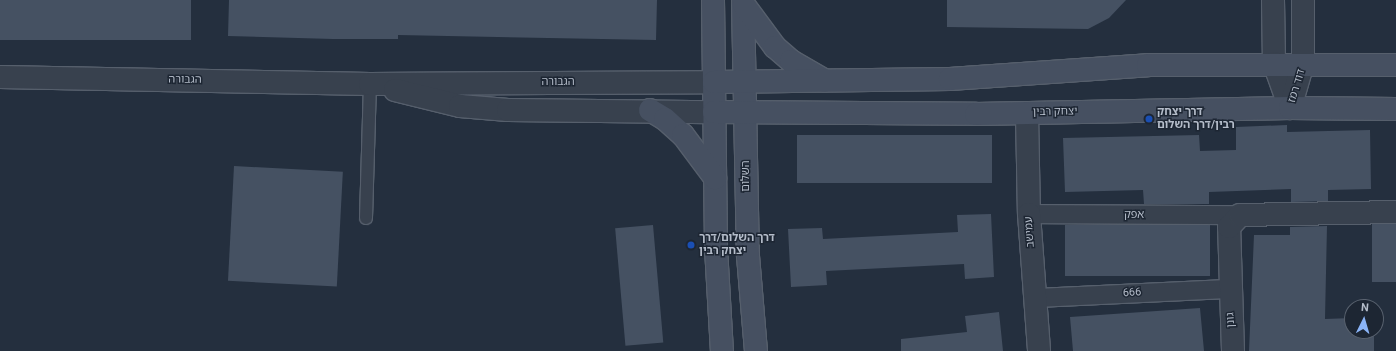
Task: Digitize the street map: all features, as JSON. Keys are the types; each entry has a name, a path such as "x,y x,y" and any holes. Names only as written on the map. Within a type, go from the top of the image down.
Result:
{"main road":[{"path":"713,0 715,178 722,351"},
{"path":"744,3 775,47 791,61 827,82"},
{"name":"השלום","path":"744,3 748,256 756,351"},
{"path":"745,82 950,79 1140,65 1274,63 1396,65"},
{"name":"הגבורה","path":"714,82 745,82"},
{"name":"יצחק רבין","path":"714,112 746,114 1026,113 1290,108 1396,109"},
{"path":"650,110 665,119 683,135 715,178"}],"street":[{"name":"דוד רמז","path":"1273,0 1274,63 1290,108"},
{"name":"דוד רמז","path":"1290,108 1303,64 1303,0"},
{"name":"הגבורה","path":"0,77 370,84 714,82"},
{"name":"הגבורה","path":"370,84 425,99 460,106 508,110 650,110 714,112"},
{"name":"עמישב","path":"1026,113 1029,214 1040,351"},
{"name":"אפק","path":"1029,214 1240,215 1396,212"},
{"path":"1229,288 1229,227 1240,215"},
{"name":"666","path":"1036,298 1229,288"},
{"name":"גונן","path":"1229,288 1233,351"}],"lane":[{"path":"366,218 370,84"}],"building":[{"path":"0,0 191,0 191,40 0,40"},
{"path":"229,0 657,0 656,40 398,35 398,39 228,36"},
{"path":"947,0 1126,0 1109,18 1088,29 947,27"},
{"path":"1287,125 1287,132 1370,130 1371,189 1328,190 1328,201 1291,202 1291,189 1209,192 1209,204 1144,204 1143,190 1065,192 1063,138 1199,135 1200,151 1236,150 1236,127"},
{"path":"797,135 992,135 992,183 797,183"},
{"path":"234,166 343,172 337,287 228,281"},
{"path":"991,214 994,277 965,279 964,264 826,271 827,285 791,287 788,229 822,228 823,239 958,232 957,215"},
{"path":"1372,224 1396,224 1396,282 1372,282"},
{"path":"653,225 663,343 625,346 615,228"},
{"path":"1065,225 1210,225 1210,276 1065,276"},
{"path":"1327,226 1325,319 1344,318 1344,339 1374,339 1374,351 1249,351 1254,235 1290,235 1290,227"},
{"path":"1200,308 1204,351 1073,351 1070,317"},
{"path":"999,312 1003,351 901,351 901,339 967,332 965,316"}],"place":[{"name":"דרך יצחק רבין/דרך השלום","path":"1149,119"},
{"name":"דרך השלום/דרך יצחק רבין","path":"691,245"}]}
